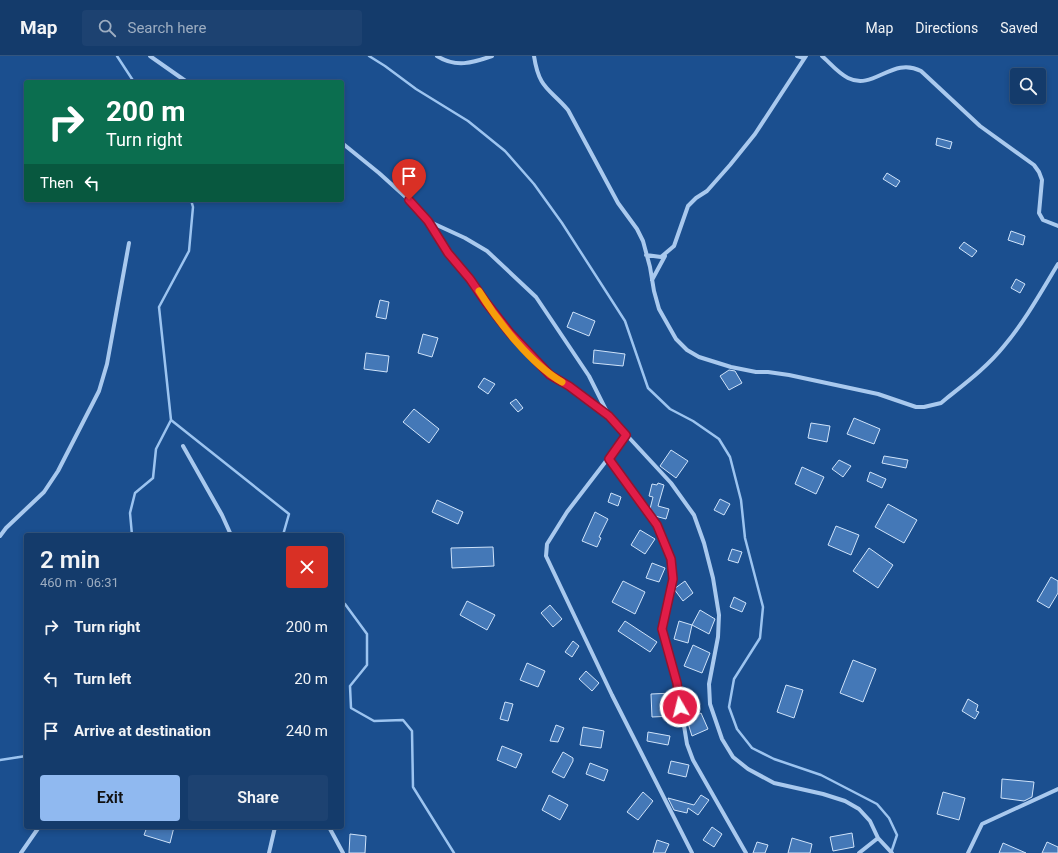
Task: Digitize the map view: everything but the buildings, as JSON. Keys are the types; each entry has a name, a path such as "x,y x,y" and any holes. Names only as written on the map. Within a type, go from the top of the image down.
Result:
{"street":[{"path":"150,56 184,80"},
{"path":"437,56 449,63 466,63 492,56"},
{"path":"534,56 542,85 560,100 568,110 618,203 637,229 643,241 659,309 667,325 676,339 687,350 699,357 756,372 768,372 878,394 916,407 924,407 941,403 992,359 1016,331 1058,264"},
{"path":"652,280 665,255 674,246 688,206 696,198 707,191 755,134 805,57 797,56"},
{"path":"822,56 848,78 857,80 868,78 903,65 916,68 921,71 980,126 1034,165 1042,180 1039,213 1043,220 1058,226"},
{"path":"344,145 409,200 428,221 448,253 470,279 510,333 550,375 569,386 609,416 671,482 694,515 704,543 713,578 719,615 718,637 709,684 710,704 722,739 733,757 748,769 774,783 824,794 859,809 870,821 878,838 892,853"},
{"path":"428,221 465,238 486,251 536,297 589,376 609,416"},
{"path":"0,536 6,528 48,486 58,471 99,391 107,364 129,243"},
{"path":"646,255 661,257 665,255"},
{"path":"626,435 564,517 547,544 546,556 612,695 692,853"},
{"path":"183,446 222,514 230,533"},
{"path":"609,459 657,525 671,559 673,579 662,629 677,683 686,744 693,760 746,853"},
{"path":"968,853 982,824 1058,789"},
{"path":"21,853 38,829"},
{"path":"269,853 275,829"},
{"path":"330,829 343,853"},
{"path":"859,853 878,838"}],"waterway":[{"path":"117,56 133,80"},
{"path":"369,56 416,89 468,121 505,151 534,184 562,223 625,321 648,388 670,409 693,421 719,439 730,457 741,500 745,538 763,607 760,638 734,679 729,707 737,729 752,748 774,759 821,775 877,804 889,818 897,835 891,853"},
{"path":"192,202 193,207 189,251 159,307 171,420 289,514 284,533"},
{"path":"132,533 130,513 135,493 153,478 156,449 171,420"},
{"path":"344,603 367,634 367,665 350,686 351,708 374,721 403,720 412,731 413,787 454,853"},
{"path":"0,760 24,756"}],"slow traffic":[{"path":"479,291 510,333 533,359 550,375 562,382"}],"route":[{"path":"409,200 428,221 448,253 470,279 485,301 533,359 550,375 569,386 609,416 626,435 609,459 657,525 671,559 673,579 662,629 677,683 680,707"}]}
